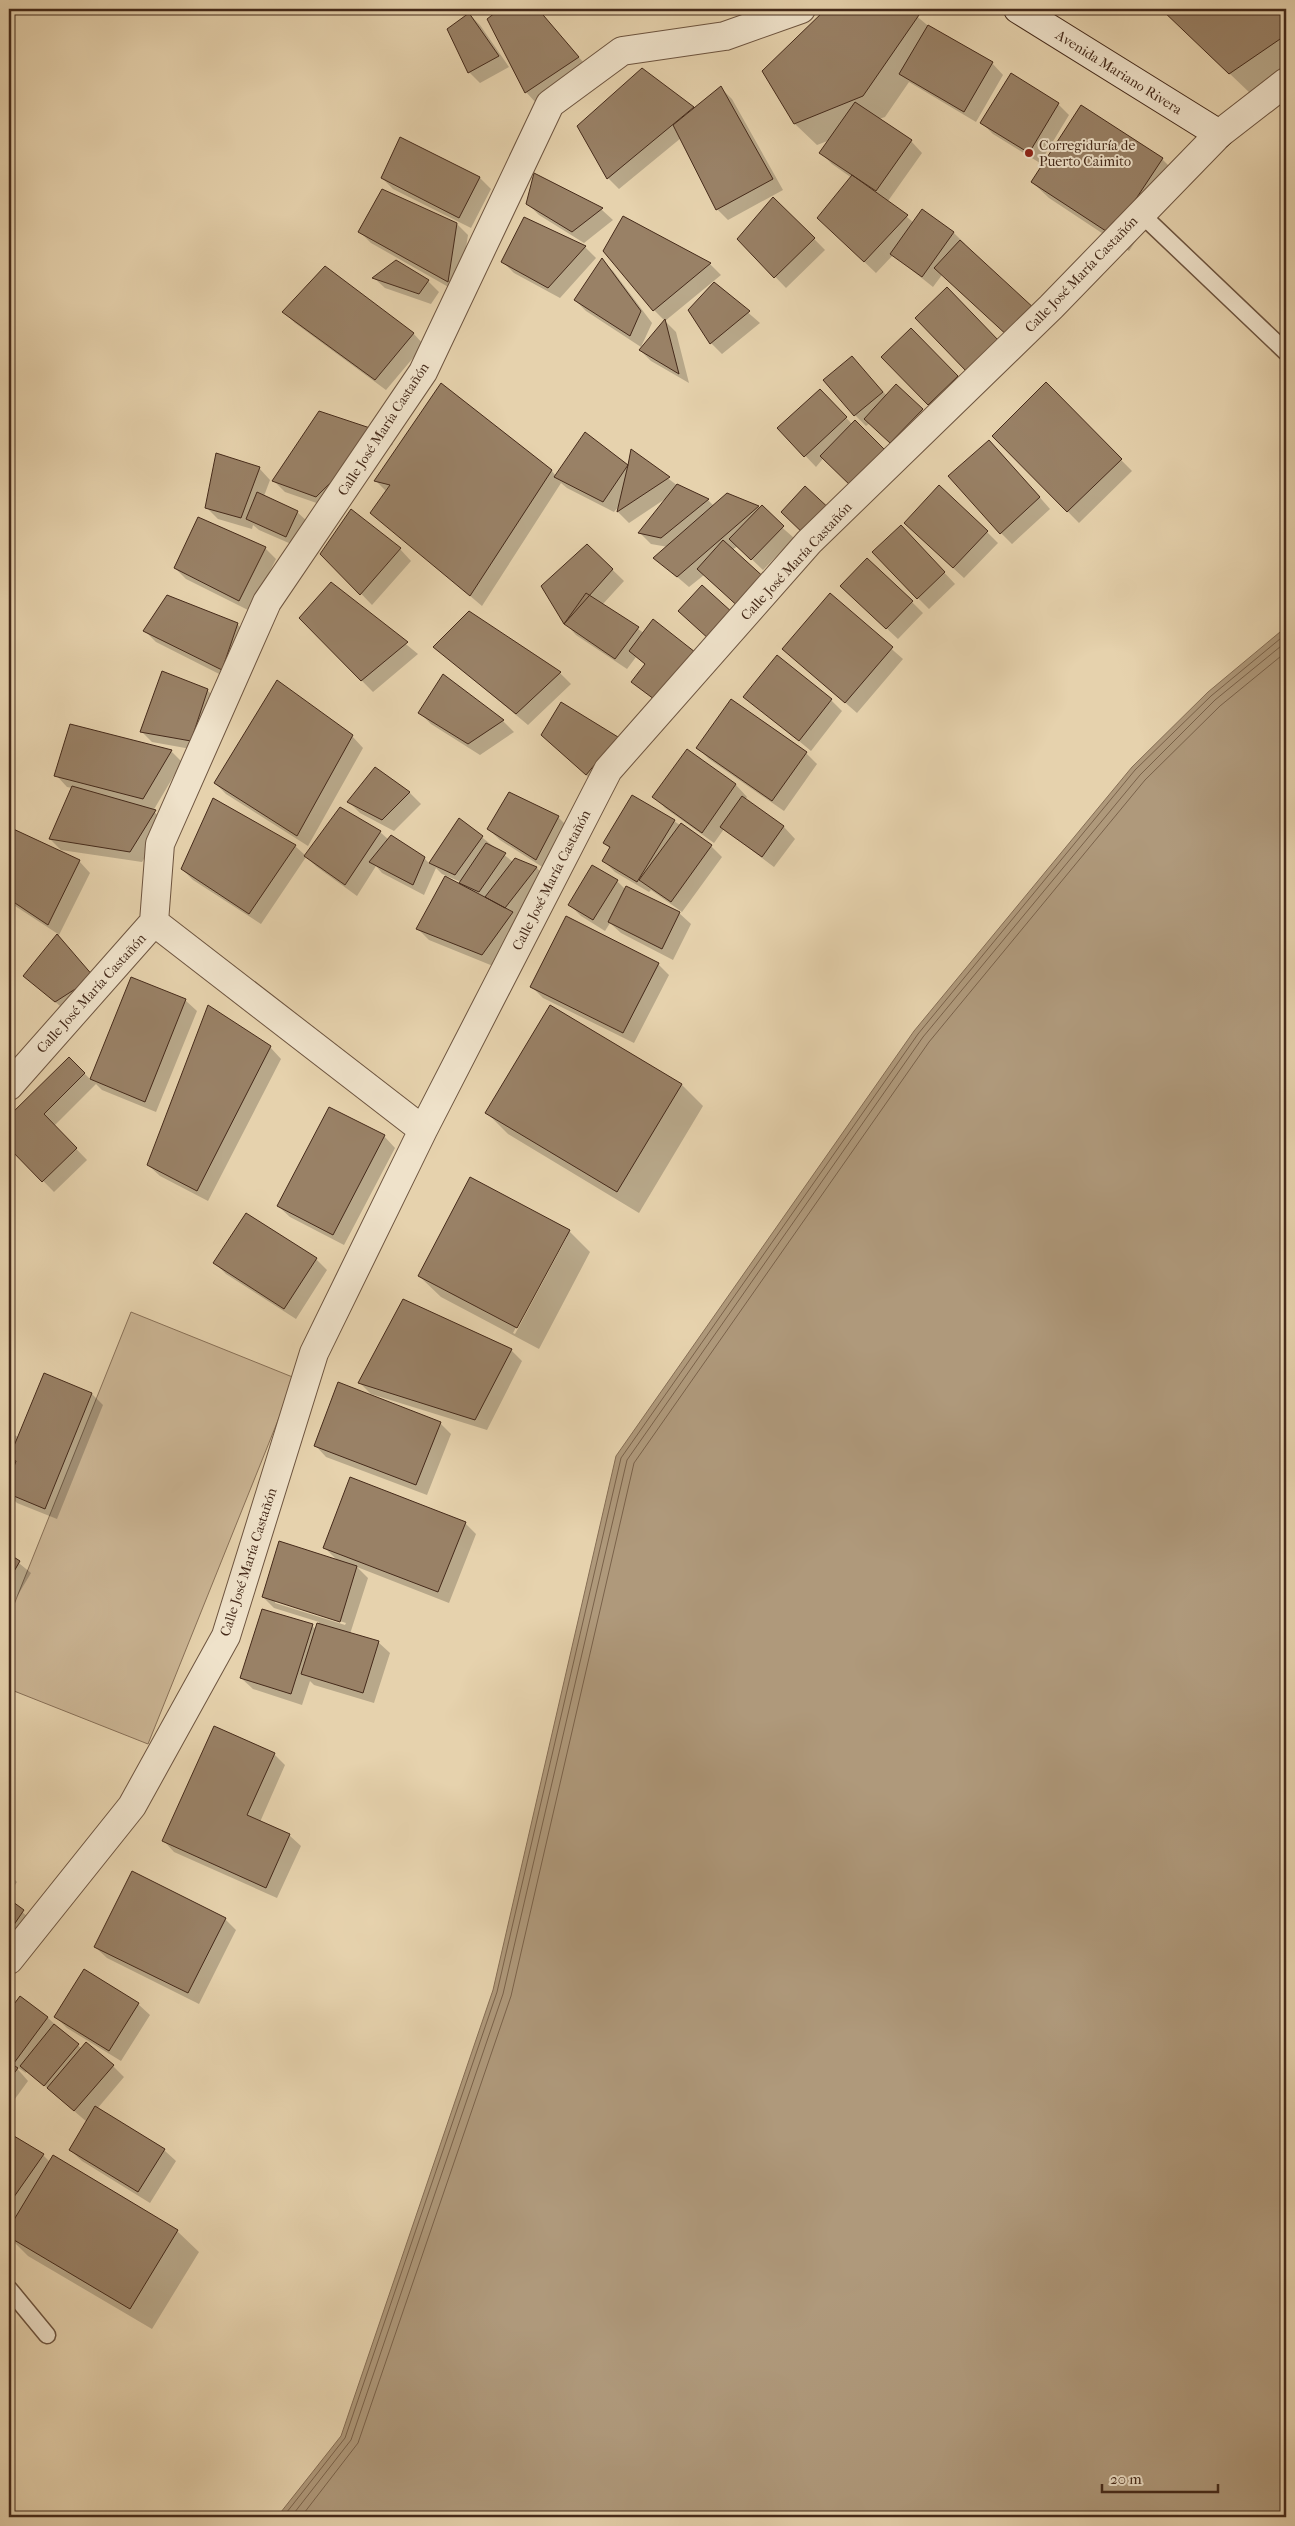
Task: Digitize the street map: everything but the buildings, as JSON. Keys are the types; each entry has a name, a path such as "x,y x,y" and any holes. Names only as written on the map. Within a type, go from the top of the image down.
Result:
{"street":[{"name":"Calle José María Castañón","path":"9,1086 154,922 160,844 267,602 423,372 550,104 622,51 726,36 801,9"},
{"name":"Avenida Mariano Rivera","path":"1018,9 1219,134"},
{"name":"Calle José María Castañón","path":"9,1960 132,1806 226,1636 314,1353 423,1130 608,770 809,542 1044,314 1140,213 1219,134 1286,82"},
{"name":"Calle José María Castañón","path":"154,922 423,1130"}],"lane":[{"path":"1140,213 1286,352"},
{"path":"9,2289 47,2335"}],"shaded area":[{"path":"131,1312 295,1378 148,1744 9,1689 9,1617"}],"water":[{"path":"1286,627 1286,2517 277,2517 341,2436 493,1990 616,1456 914,1031 1132,767 1208,692"}],"place":[{"name":"Corregiduría de Puerto Caimito","path":"1029,153"}]}
